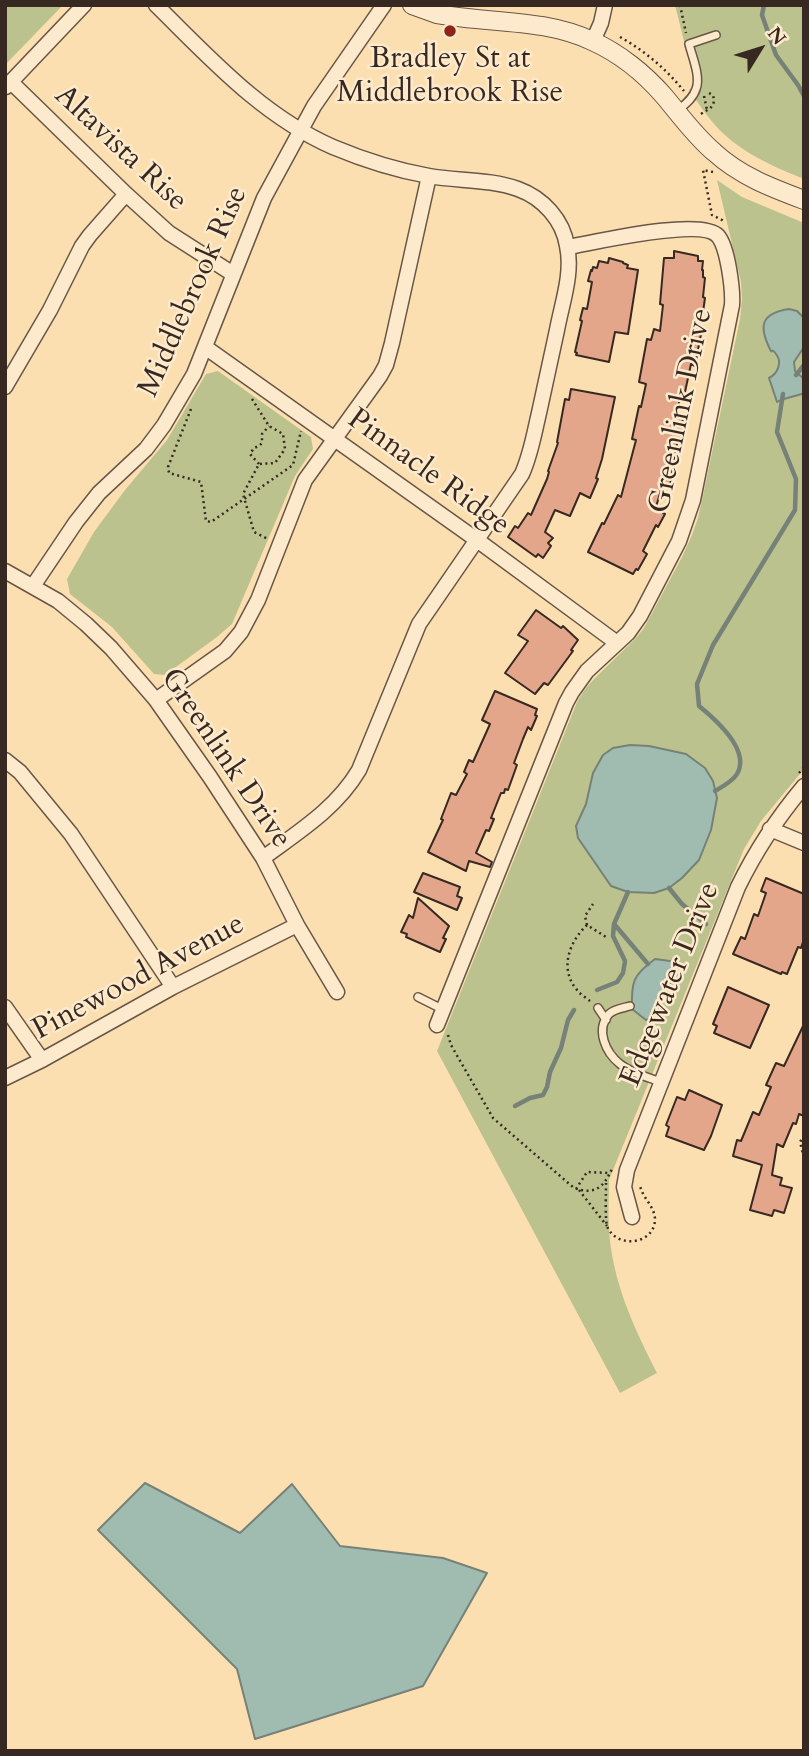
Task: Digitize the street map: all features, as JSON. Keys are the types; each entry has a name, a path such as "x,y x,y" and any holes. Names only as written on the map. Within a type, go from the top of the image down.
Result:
{"street":[{"path":"8,85 85,5"},
{"path":"156,5 246,92 300,130 330,146 373,163 429,176 516,188 542,203 555,218 568,247 568,270 529,459 517,482 419,624 359,771 319,818 263,859"},
{"name":"Middlebrook Rise","path":"33,586 99,493 156,438 194,374 264,198 314,106 384,5"},
{"path":"412,5 437,14 544,26 593,41 641,73 697,135 729,164 758,182 801,199"},
{"path":"593,41 605,5"},
{"name":"Altavista Rise","path":"8,85 169,233 233,274"},
{"path":"156,699 225,651 242,632 258,600 306,480 386,365 429,176"},
{"path":"5,387 50,310 82,246 126,194"},
{"name":"Greenlink Drive","path":"443,1027 444,1010 566,703 587,671 634,625 679,541 694,492 733,305 732,288 722,246 718,236 709,231 650,231 568,247"},
{"name":"Pinnacle Ridge","path":"205,347 617,643"},
{"name":"Greenlink Drive","path":"5,570 58,601 86,624 156,699 263,859 297,925 337,992"},
{"path":"5,760 20,772 71,834 173,987"},
{"name":"Edgewater Drive","path":"632,1217 624,1177 738,887 752,858 800,780"},
{"path":"770,829 804,843"},
{"name":"Pinewood Avenue","path":"5,1078 173,987 297,925"},
{"path":"5,1007 42,1060"}],"lane":[{"path":"676,111 690,99 697,88 689,44 716,35"},
{"path":"418,997 444,1010"},
{"path":"630,1006 612,1012 606,1020 604,1044 621,1065 661,1082"},
{"path":"598,1008 606,1020"}],"path":[{"path":"680,5 689,44"},
{"path":"697,88 711,93 714,97 713,107 701,114"},
{"path":"705,93 708,110"},
{"path":"249,393 269,426 283,434 285,449 275,463 260,464 250,454 262,443 262,434 269,426"},
{"path":"193,404 169,473 201,482 206,521 211,522 293,466 301,431"},
{"path":"260,464 243,494 254,532 271,540"},
{"path":"800,780 804,767"},
{"path":"593,904 585,916 587,925 606,937"},
{"path":"587,925 568,952 569,977 577,991 598,1008"},
{"path":"443,1027 448,1034 450,1045 493,1118 577,1190 615,1235 627,1242 639,1240 650,1233 655,1220 651,1204 641,1191 639,1182"},
{"path":"804,1135 800,1142 804,1158"},
{"path":"577,1190 596,1190 606,1182 612,1167"},
{"path":"577,1190 587,1172 610,1174"},
{"path":"606,1182 607,1226"}],"green space":[{"path":"5,5 63,5 5,65"},
{"path":"675,5 804,5 804,179 745,151 724,135 705,112 689,90 694,81"},
{"path":"717,180 742,197 804,223 804,769 761,821 744,849 609,1180 609,1229 619,1286 657,1373 620,1393 437,1051 577,702 585,689 644,628 682,557 698,518 742,299 741,282"},
{"path":"218,371 311,437 313,449 295,476 232,624 165,675 154,674 112,627 70,594 67,579 94,532 167,440 206,374"}],"shaded area":[{"path":"789,309 797,311 804,318 804,347 794,362 795,371 804,379 804,393 777,402 769,378 777,371 779,361 776,354 770,350 764,326 773,313"},
{"path":"630,745 686,754 705,768 713,781 717,798 711,830 699,860 669,888 654,893 628,892 611,886 578,838 576,826 586,804 593,773 603,755 613,748"},
{"path":"655,959 670,961 674,966 674,974 654,1018 646,1020 632,1009 632,992 638,975"},
{"path":"145,1483 240,1533 292,1484 340,1546 443,1558 487,1573 423,1686 255,1739 237,1669 98,1530"}],"building":[{"path":"674,251 698,256 698,261 703,261 705,298 703,312 701,311 701,334 695,366 691,364 685,392 681,391 677,415 684,416 682,423 685,424 682,438 678,438 670,485 663,483 656,507 665,514 658,527 656,525 643,551 647,554 633,574 588,552 618,495 621,497 636,440 632,439 646,384 639,382 647,339 651,340 654,329 660,331 664,258 674,258"},
{"path":"609,258 623,262 628,265 627,268 638,270 628,334 615,332 609,362 576,355 575,352 583,308 587,309 592,282 588,281 591,270 593,267 597,268 599,261 608,263"},
{"path":"571,389 615,397 596,478 598,479 590,498 580,493 570,516 555,510 545,532 553,538 548,543 551,546 543,558 538,554 536,557 508,537 528,513 531,515 547,479 558,443 565,399 569,400"},
{"path":"536,610 561,628 563,626 578,640 548,685 544,683 535,694 505,673 528,641 518,635"},
{"path":"495,691 537,709 537,716 531,730 528,727 514,763 517,765 508,790 505,789 504,793 501,793 489,831 486,830 476,853 492,862 490,867 469,861 466,871 428,852 443,820 441,819 451,793 456,795 467,774 464,772 469,760 473,762 490,724 482,720"},
{"path":"423,873 460,887 457,896 462,898 457,910 414,892"},
{"path":"766,878 804,894 804,939 787,974 733,954 741,937 745,939 754,914 758,916 766,893 761,891"},
{"path":"418,898 449,926 440,952 406,937 407,934 401,932 409,915 413,918"},
{"path":"728,987 769,1005 750,1048 714,1033 717,1026 713,1024"},
{"path":"804,1024 804,1116 799,1114 783,1147 777,1144 772,1175 782,1178 780,1185 792,1188 784,1213 774,1210 772,1216 750,1210 762,1165 733,1156 737,1140 741,1141 753,1112 759,1115 771,1087 766,1085 776,1063 784,1066"},
{"path":"689,1090 722,1105 704,1150 666,1136 669,1127 666,1125 677,1097 685,1100"}],"waterway":[{"path":"764,5 762,15 776,55 804,96"},
{"path":"796,375 804,365"},
{"path":"715,791 737,774 739,755 729,736 699,706 697,684 713,645 795,510 796,479 777,432 783,394"},
{"path":"669,888 682,904 706,924"},
{"path":"597,990 617,982 623,973 625,961 613,936 614,924 628,892"},
{"path":"615,925 648,964"},
{"path":"515,1106 543,1095 561,1048 568,1020 574,1010"}],"place":[{"name":"Bradley St at Middlebrook Rise","path":"450,31"}]}
